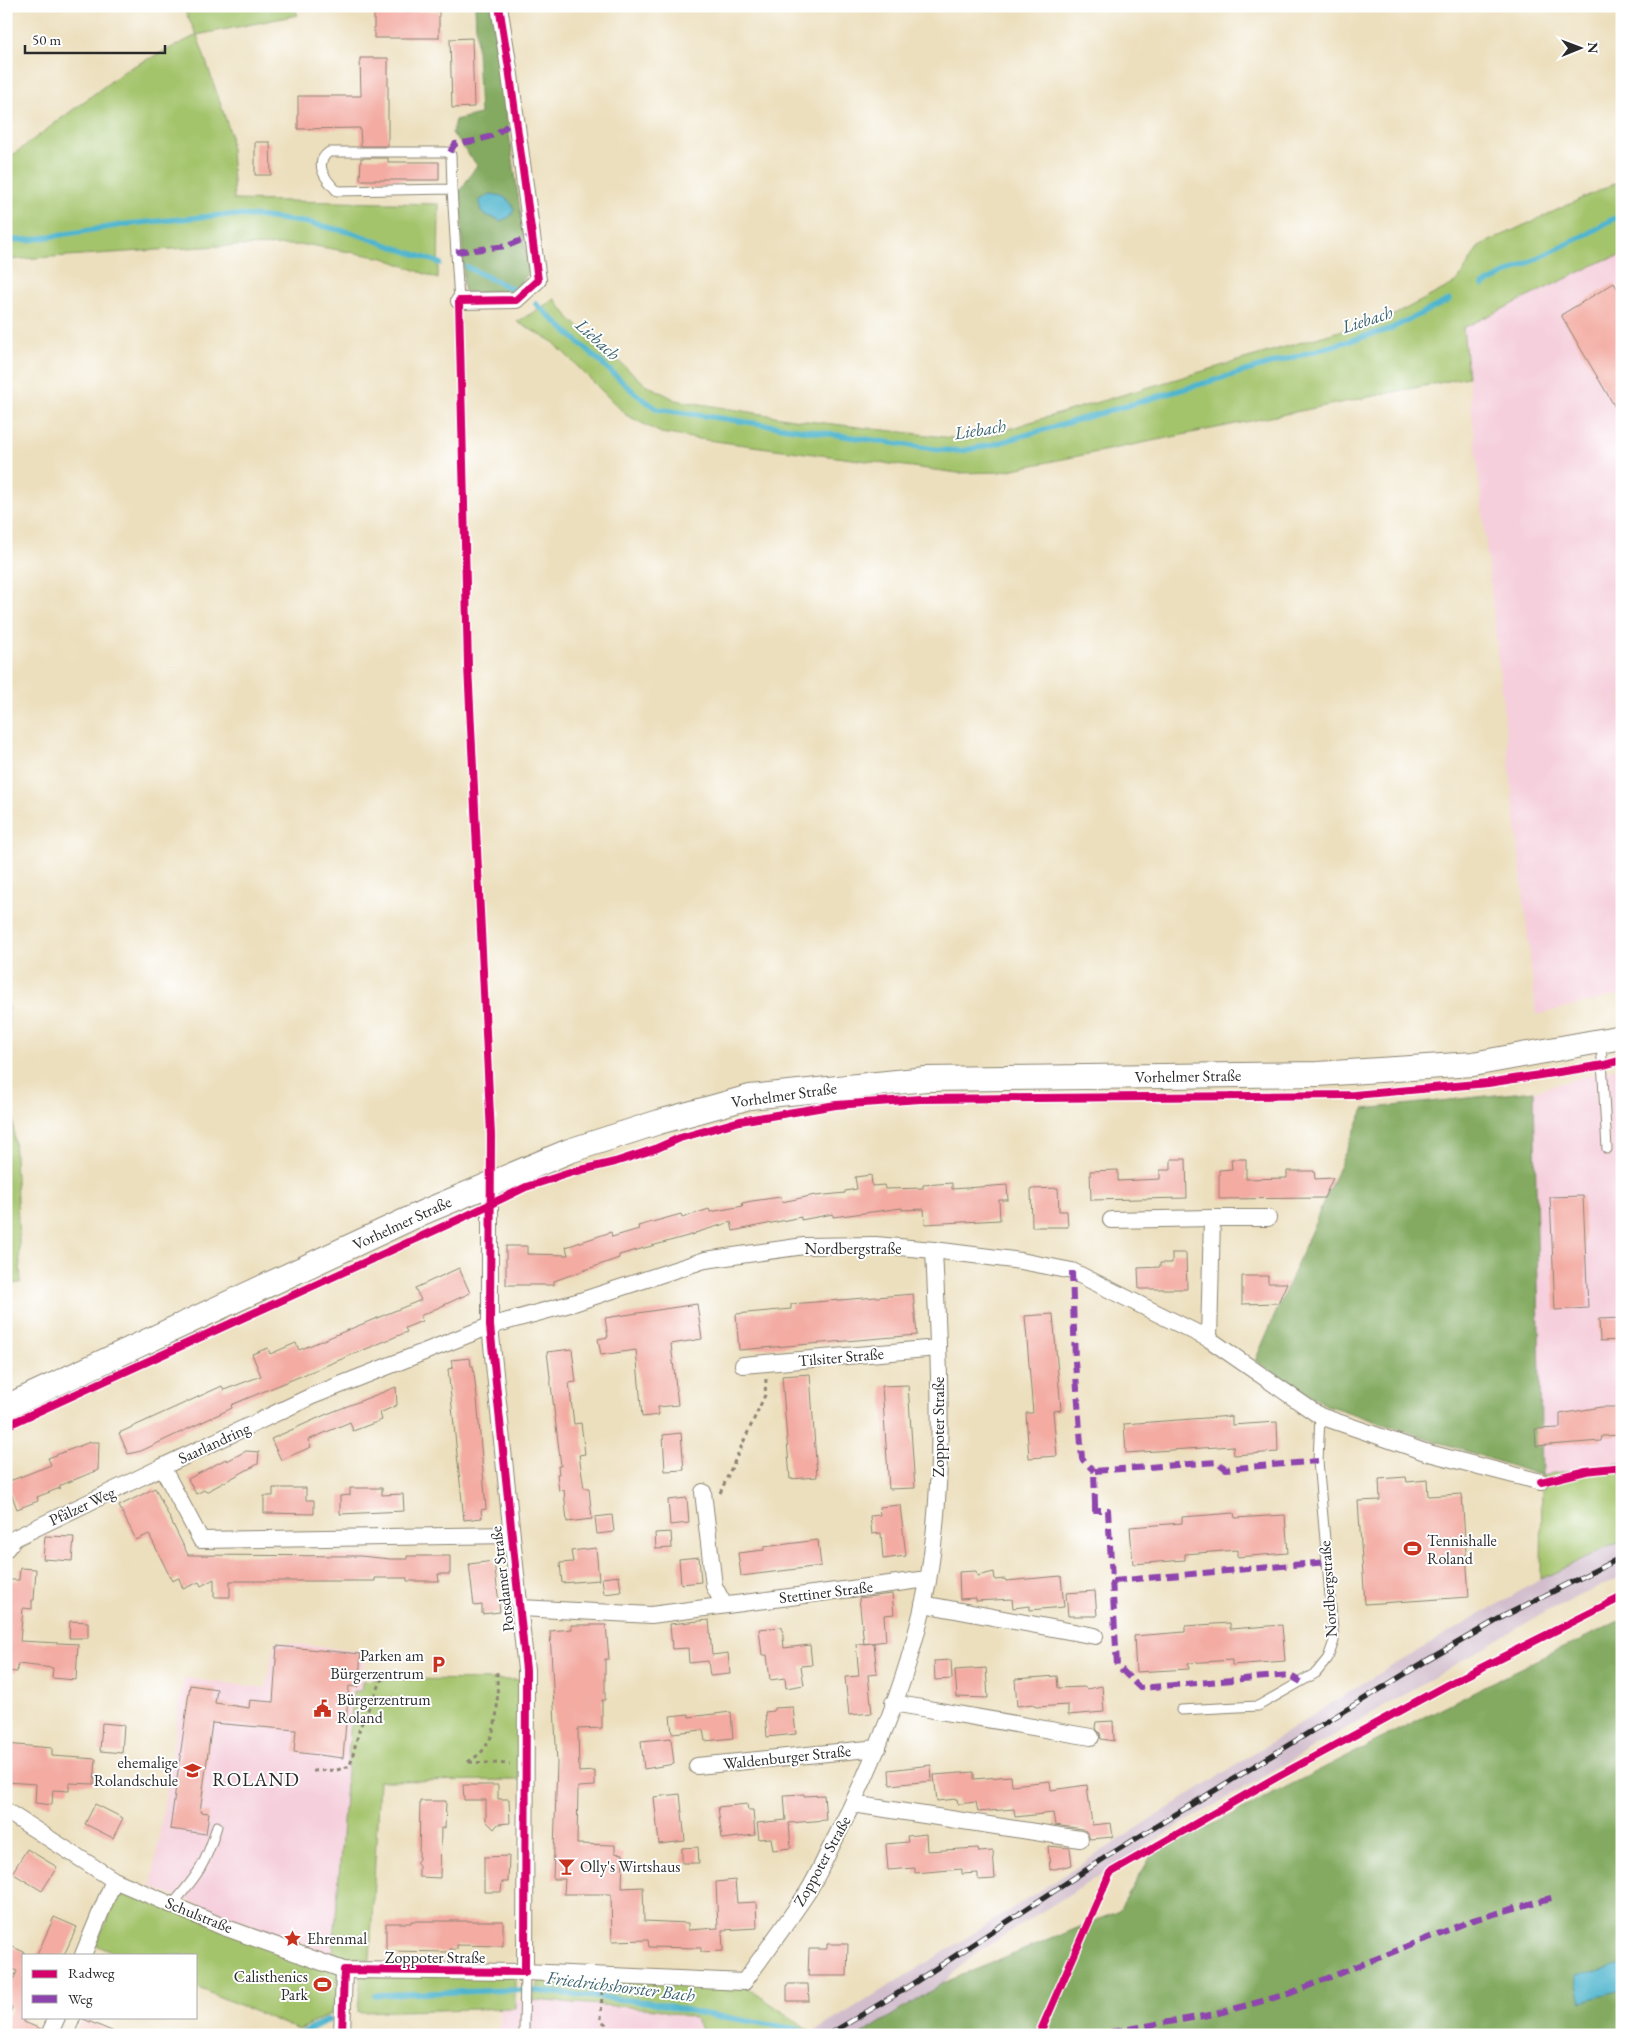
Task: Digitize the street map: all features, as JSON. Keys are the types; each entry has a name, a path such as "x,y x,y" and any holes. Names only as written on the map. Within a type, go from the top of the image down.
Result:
{"main road":[{"name":"Vorhelmer Straße","path":"6,1407 424,1212 490,1184 578,1148 750,1096 926,1079 1318,1074 1473,1064 1612,1039"}],"street":[{"path":"459,301 516,300 538,280 499,6"},
{"name":"Potsdamer Straße","path":"490,1184 490,1326 526,1670 525,1975"},
{"path":"1208,1339 1212,1218"},
{"path":"1112,1220 1268,1218"},
{"name":"Nordbergstraße","path":"490,1326 577,1302 705,1260 804,1246 875,1245 1021,1261 1072,1271 1208,1339 1320,1416 1425,1452 1540,1482"},
{"name":"Zoppoter Straße","path":"344,1970 744,1982 808,1891 853,1804 878,1748 901,1683 923,1604 928,1579 938,1486 938,1348 934,1250"},
{"name":"Saarlandring","path":"490,1326 312,1396 162,1468 200,1540 511,1535"},
{"name":"Tilsiter Straße","path":"743,1365 938,1348"},
{"name":"Pfälzer Weg","path":"6,1549 15,1538 162,1468"},
{"path":"703,1492 714,1586 724,1605"},
{"name":"Stettiner Straße","path":"521,1608 651,1615 928,1579"},
{"path":"923,1604 1095,1636"},
{"path":"893,1703 1091,1737"},
{"name":"Waldenburger Straße","path":"697,1766 878,1748"},
{"name":"Zoppoter Straße","path":"853,1804 1080,1839"},
{"name":"Schulstraße","path":"6,1811 114,1880 221,1926 344,1970"},
{"path":"83,1954 114,1880"},
{"path":"342,2035 344,1970"},
{"path":"49,2035 56,2018"}],"lane":[{"path":"452,189 337,191 324,177 322,162 325,155 329,152 447,152 451,155 459,301"},
{"path":"1607,1148 1612,1039"},
{"name":"Nordbergstraße","path":"1181,1710 1258,1706 1316,1673 1328,1658 1334,1641 1318,1461 1320,1416"},
{"path":"172,1905 197,1876 209,1855 217,1826"},
{"path":"524,2030 525,1975"}],"path":[{"path":"707,1523 765,1395 766,1363"},
{"path":"313,1771 337,1770 350,1766 360,1727 387,1669"},
{"path":"497,1670 497,1714 492,1731 483,1750 468,1762 526,1764"},
{"path":"602,2000 601,2021 606,2024 606,2035"}],"shaded area":[{"path":"1622,256 1622,994 1536,1015 1463,328 1607,259"},
{"path":"1622,1066 1622,1463 1542,1476 1534,1091"},
{"path":"1622,1540 1622,1576 1545,1612 1162,1836 973,1955 943,1983 862,2035 809,2035 952,1947 1365,1682 1541,1579"},
{"path":"275,1642 365,1652 361,1691 353,1691 333,1955 151,1887 184,1678 266,1688"},
{"path":"602,1997 763,2035 499,2035 501,2002"}],"green space":[{"path":"182,6 293,6 298,15 197,35"},
{"path":"475,6 491,6 529,272 513,294 464,292 460,191 477,165 452,133 455,120 480,114"},
{"path":"197,35 230,132 234,200 439,204 438,279 384,258 310,245 218,246 6,260 6,160 126,70"},
{"path":"1622,180 1622,256 1607,259 1463,328 1468,377 999,472 958,473 661,433 626,415 553,342 517,322 555,299 570,319 645,384 676,400 799,420 961,439 989,436 1027,423 1394,315 1457,282 1479,246"},
{"path":"6,967 21,1283 6,1284"},
{"path":"1534,1091 1542,1476 1326,1405 1255,1361 1364,1109"},
{"path":"1622,1463 1622,1540 1541,1579 1542,1476"},
{"path":"1622,1620 1622,2035 861,2035 943,1983 1119,1911 1151,1856 1514,1671"},
{"path":"383,1679 521,1680 521,1780 379,1781 370,1960 333,1955 353,1691 361,1691 362,1681"},
{"path":"120,1888 340,1973 338,2010 299,2030 198,1988 198,1954 117,1954 96,1945"},
{"path":"361,1975 515,1976 515,2008 358,2012"},
{"path":"541,1977 745,1986 812,2032 808,2035 704,2035 695,2018 656,2009 532,2000"}],"water":[{"path":"490,194 502,196 510,202 514,209 511,216 501,221 481,212 479,201"},
{"path":"1621,1964 1622,1991 1582,2001 1576,1977"}],"building":[{"path":"374,11 439,11 439,38 374,38"},
{"path":"472,38 474,107 452,108 450,39"},
{"path":"360,58 388,58 388,146 361,146 360,128 298,129 298,96 361,96"},
{"path":"255,142 270,142 271,175 255,175"},
{"path":"361,158 388,158 388,162 439,162 439,180 360,180"},
{"path":"1614,283 1622,296 1622,419 1561,315"},
{"path":"1171,1159 1186,1159 1187,1198 1091,1200 1090,1171 1118,1170 1118,1181 1160,1179 1160,1170 1171,1170"},
{"path":"1231,1159 1246,1159 1246,1179 1287,1178 1287,1171 1314,1171 1315,1179 1333,1178 1324,1198 1219,1199 1219,1170 1232,1169"},
{"path":"871,1175 872,1186 884,1185 885,1189 923,1188 923,1185 952,1183 952,1189 1007,1185 1008,1200 999,1200 1000,1220 925,1224 924,1209 902,1210 902,1208 833,1217 833,1214 801,1220 801,1217 733,1231 731,1222 619,1255 619,1258 554,1281 554,1285 506,1285 506,1246 527,1246 527,1254 568,1255 566,1247 611,1232 612,1237 639,1229 638,1226 681,1214 682,1218 709,1209 710,1212 743,1206 742,1203 752,1201 781,1197 782,1202 815,1195 845,1193 845,1191 857,1189 855,1177"},
{"path":"1058,1188 1059,1211 1067,1211 1068,1227 1032,1227 1031,1189"},
{"path":"1583,1196 1588,1308 1555,1310 1550,1197"},
{"path":"1172,1253 1186,1253 1187,1289 1139,1289 1138,1268 1160,1267 1160,1263 1172,1263"},
{"path":"459,1268 470,1293 420,1316 422,1321 405,1328 407,1332 231,1405 232,1408 141,1451 128,1454 119,1433 222,1386 224,1390 261,1376 252,1354 268,1348 270,1354 296,1343 299,1350 421,1300 415,1288"},
{"path":"1242,1276 1268,1276 1268,1283 1287,1283 1278,1303 1242,1304"},
{"path":"913,1294 917,1335 739,1350 736,1314 791,1309 791,1304"},
{"path":"697,1304 702,1339 671,1344 678,1405 658,1407 659,1415 642,1417 636,1350 601,1355 598,1339 608,1337 605,1318"},
{"path":"1053,1314 1061,1410 1053,1411 1057,1456 1029,1458 1026,1413 1033,1413 1025,1316"},
{"path":"1622,1318 1622,1340 1600,1341 1599,1319"},
{"path":"572,1349 576,1382 569,1383 574,1424 581,1423 585,1454 579,1455 584,1488 589,1488 592,1519 567,1522 564,1490 559,1491 557,1474 559,1474 558,1466 561,1466 547,1352"},
{"path":"470,1358 471,1366 473,1366 477,1398 486,1509 481,1510 482,1518 464,1520 448,1369 453,1368 451,1360"},
{"path":"810,1374 817,1477 790,1479 782,1376"},
{"path":"908,1385 915,1488 889,1489 882,1386"},
{"path":"396,1387 397,1405 380,1413 382,1420 353,1431 350,1422 308,1440 311,1447 281,1460 271,1439 327,1414"},
{"path":"1601,1407 1619,1407 1619,1410 1622,1410 1622,1435 1602,1436 1601,1441 1536,1446 1535,1429 1560,1428 1560,1414"},
{"path":"1232,1416 1232,1425 1277,1422 1278,1452 1234,1455 1233,1446 1126,1453 1124,1424"},
{"path":"681,1433 684,1470 665,1471 663,1435"},
{"path":"90,1442 99,1442 98,1470 59,1486 60,1488 37,1497 38,1501 17,1509 7,1482 51,1465 48,1458"},
{"path":"246,1451 259,1452 258,1464 206,1492 204,1490 196,1494 188,1479"},
{"name":"Tennishalle Roland","path":"1406,1477 1407,1482 1427,1480 1428,1496 1462,1494 1469,1597 1365,1604 1358,1501 1380,1500 1379,1479"},
{"path":"155,1488 188,1555 360,1556 390,1559 407,1559 407,1556 450,1556 450,1574 438,1574 439,1581 375,1578 375,1581 230,1581 230,1597 214,1597 214,1579 201,1586 199,1582 183,1589 179,1578 172,1581 149,1534 136,1540 119,1506"},
{"path":"273,1488 306,1488 306,1500 314,1500 314,1514 264,1513 264,1496 273,1496"},
{"path":"350,1488 382,1488 382,1495 403,1494 404,1511 340,1514 340,1496 350,1495"},
{"path":"687,1498 689,1523 670,1525 668,1500"},
{"path":"900,1505 906,1556 883,1559 881,1533 872,1534 870,1516 880,1515 879,1507"},
{"path":"1234,1513 1235,1518 1285,1515 1288,1553 1237,1557 1237,1550 1185,1554 1185,1560 1133,1564 1130,1527 1182,1523 1182,1517"},
{"path":"612,1515 614,1532 597,1534 595,1517"},
{"path":"671,1532 672,1548 656,1549 655,1533"},
{"path":"45,1536 74,1537 72,1561 43,1559"},
{"path":"818,1540 821,1566 741,1576 738,1553 764,1550 764,1547"},
{"path":"596,1548 599,1580 562,1583 560,1563 573,1562 571,1551"},
{"path":"699,1557 701,1582 681,1584 679,1559"},
{"path":"494,1561 500,1612 482,1614 482,1605 474,1606 469,1564"},
{"path":"20,1568 36,1569 32,1609 23,1608 20,1641 78,1644 76,1680 52,1678 53,1668 18,1664 17,1672 6,1671 6,1611 9,1580 19,1580"},
{"path":"976,1571 977,1576 994,1572 995,1580 1005,1579 1006,1581 1061,1576 1064,1607 1030,1610 1030,1606 1013,1608 1012,1599 976,1601 976,1598 960,1599 959,1572"},
{"path":"619,1576 621,1592 604,1594 602,1578"},
{"path":"1095,1591 1097,1616 1068,1616 1066,1593"},
{"path":"892,1594 894,1614 884,1615 886,1641 864,1644 859,1598"},
{"path":"709,1620 712,1655 728,1653 730,1674 710,1676 708,1661 689,1663 688,1648 672,1649 670,1624"},
{"path":"70,1621 88,1622 88,1638 69,1638"},
{"path":"1230,1623 1230,1629 1282,1625 1285,1661 1232,1665 1232,1660 1188,1663 1189,1669 1136,1672 1134,1636 1185,1632 1185,1626"},
{"path":"571,1625 606,1625 609,1659 605,1659 605,1700 602,1700 602,1728 578,1729 579,1772 595,1771 595,1786 578,1787 577,1844 615,1845 615,1853 623,1854 622,1888 643,1887 644,1921 688,1923 688,1930 718,1928 716,1882 735,1880 737,1903 756,1902 757,1928 722,1930 723,1951 701,1952 701,1948 649,1947 648,1940 612,1941 611,1894 564,1894 565,1879 553,1879 557,1763 550,1631 572,1629"},
{"path":"782,1627 784,1648 810,1645 812,1665 801,1666 804,1685 786,1688 785,1678 770,1680 767,1655 762,1655 759,1629"},
{"path":"874,1643 877,1674 868,1675 872,1713 849,1715 845,1677 859,1676 856,1644"},
{"path":"277,1646 361,1654 358,1687 349,1686 343,1758 294,1752 296,1730 212,1723 200,1812 209,1813 206,1834 170,1829 190,1685 217,1689 215,1703 249,1708 250,1700 273,1702"},
{"path":"951,1660 952,1679 935,1680 934,1661"},
{"path":"986,1668 988,1698 957,1697 955,1670"},
{"path":"1057,1676 1058,1688 1084,1687 1087,1689 1102,1686 1104,1712 1068,1715 1068,1705 1036,1707 1033,1704 1017,1706 1015,1679"},
{"path":"793,1707 796,1734 767,1737 765,1712 774,1711 774,1708"},
{"path":"731,1712 733,1738 705,1741 703,1730 672,1733 670,1716 689,1714 689,1717"},
{"path":"1113,1721 1114,1741 1101,1739 1100,1733 1095,1728 1096,1722"},
{"path":"102,1723 124,1725 122,1753 100,1751"},
{"path":"671,1738 674,1764 644,1769 641,1741"},
{"path":"6,1744 52,1748 52,1756 96,1759 94,1784 69,1783 69,1791 53,1790 52,1805 35,1803 36,1784 6,1782"},
{"path":"931,1765 932,1781 890,1785 889,1770"},
{"path":"974,1772 974,1779 1011,1776 1012,1785 1050,1781 1051,1790 1087,1785 1092,1825 1111,1823 1113,1837 1090,1839 1087,1832 1082,1829 1055,1825 1053,1813 1015,1817 1014,1809 978,1812 976,1802 958,1804 957,1799 937,1801 934,1775"},
{"path":"463,1785 498,1785 498,1799 509,1799 510,1823 498,1824 494,1829 486,1821 486,1800 464,1800"},
{"path":"680,1794 685,1841 659,1844 654,1797"},
{"path":"804,1794 804,1796 824,1795 826,1820 789,1823 791,1848 773,1850 771,1838 759,1839 757,1823 786,1820 784,1795"},
{"path":"420,1801 446,1801 445,1828 441,1828 440,1878 419,1877 419,1866 416,1863 419,1859"},
{"path":"95,1804 123,1818 113,1838 85,1824"},
{"path":"747,1804 748,1810 753,1810 755,1835 722,1839 718,1807"},
{"path":"926,1834 927,1851 978,1848 979,1852 993,1851 995,1879 978,1880 978,1873 962,1874 962,1869 915,1873 915,1868 888,1870 886,1844 908,1842 907,1836"},
{"path":"1048,1846 1070,1848 1072,1865 1050,1870"},
{"path":"698,1847 699,1863 682,1863 682,1848"},
{"path":"27,1849 57,1867 42,1891 12,1873"},
{"path":"509,1856 508,1882 502,1882 501,1892 484,1892 484,1857"},
{"path":"54,1917 77,1927 64,1954 37,1954"},
{"path":"411,1921 503,1921 503,1946 457,1945 457,1949 450,1949 450,1952 386,1951 386,1923 411,1923"},
{"path":"6,1944 24,1952 22,1954 22,2018 24,2018 24,2022 41,2029 39,2035 6,2035 6,2021 12,2008 6,2006 6,1997 17,1971 6,1966"},
{"path":"827,1944 848,1944 847,1976 808,1976 809,1949 827,1949"},
{"path":"787,1984 808,1984 809,2001 787,2001"},
{"path":"81,2018 119,2034 119,2035 74,2035"}],"waterway":[{"path":"6,240 29,240 128,224 223,215 256,216 309,223 353,233 440,263"},
{"name":"Liebach","path":"1483,285 1589,233 1613,219 1622,217"},
{"path":"467,267 518,292"},
{"name":"Liebach","path":"536,304 636,394 657,409 941,450 961,451 995,444 1390,329 1449,300"},
{"name":"Friedrichshorster Bach","path":"375,1995 510,1990 538,1991 656,2003 699,2013 802,2030"},
{"name":"Friedrichshorster Bach","path":"299,2035 329,2019"}],"railway":[{"path":"828,2035 900,1992 1106,1857 1426,1661 1506,1615 1622,1557"}],"marked path":[{"path":"450,152 455,144 488,137 502,130 516,118"},
{"path":"456,252 507,246 532,236"},
{"path":"1072,1271 1075,1361 1082,1459 1094,1471"},
{"path":"1093,1504 1095,1504 1094,1471 1217,1462 1226,1469 1318,1461"},
{"path":"1095,1504 1095,1510 1108,1510 1117,1665 1140,1688 1289,1675 1301,1682"},
{"path":"1113,1581 1327,1562"},
{"path":"1093,2035 1215,2014 1288,1994 1473,1920 1554,1897"}],"cycle path":[{"path":"342,2035 344,1970 525,1972 526,1670 490,1326 491,1135 468,666 459,301 516,300 538,280 499,6"},
{"path":"6,1426 526,1187 573,1172 615,1162 655,1149 680,1138 740,1121 836,1105 920,1099 1354,1095 1488,1083 1604,1065 1622,1060"},
{"path":"1541,1482 1586,1471 1622,1467"},
{"path":"1039,2035 1110,1873 1277,1777 1447,1685 1622,1597"}],"place":[{"name":"Tennishalle Roland","path":"1413,1549"},
{"name":"Parken am Bürgerzentrum","path":"438,1664"},
{"name":"Bürgerzentrum Roland","path":"323,1708"},
{"name":"ehemalige Rolandschule","path":"192,1771"},
{"name":"Olly's Wirtshaus","path":"566,1866"},
{"name":"Ehrenmal","path":"293,1938"},
{"name":"Calisthenics Park","path":"322,1985"}],"district":[{"name":"ROLAND","path":"256,1779"}]}
